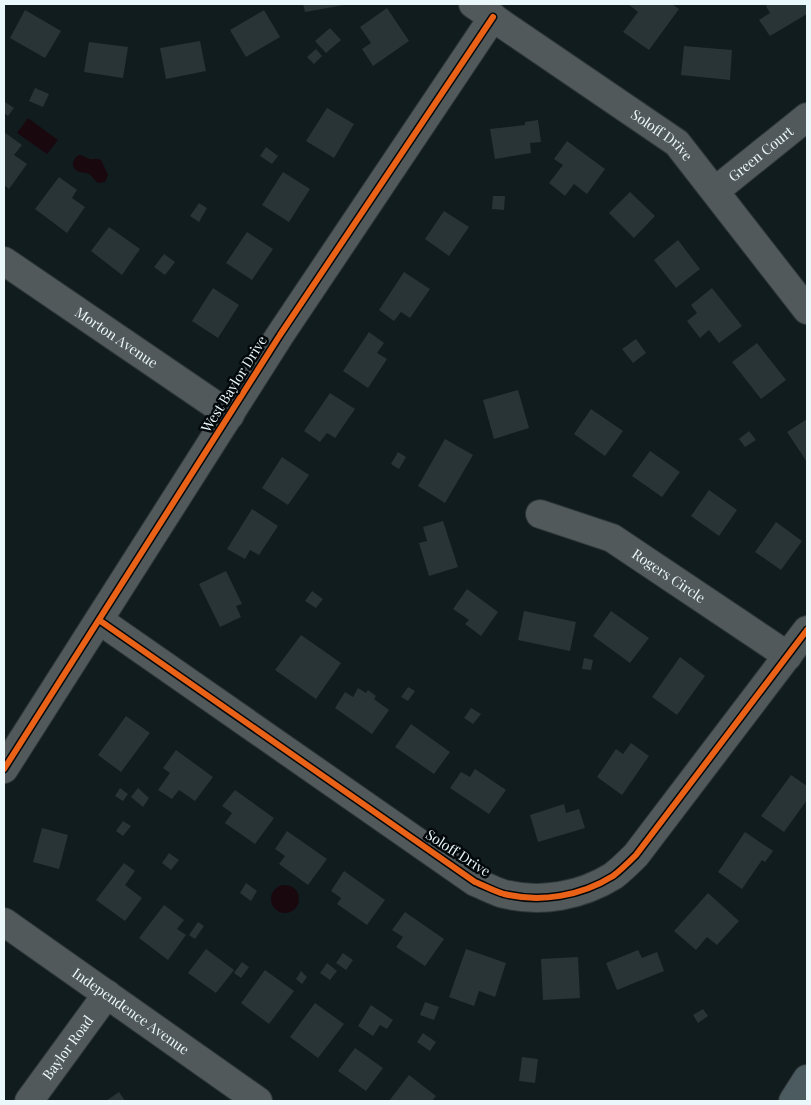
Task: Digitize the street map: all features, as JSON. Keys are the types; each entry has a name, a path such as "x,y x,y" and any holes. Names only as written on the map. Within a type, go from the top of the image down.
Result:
{"highway":[{"path":"793,1101 807,1079"}],"street":[{"name":"Soloff Drive","path":"483,10 677,143 807,310"},
{"name":"West Baylor Drive","path":"4,769 230,415 483,10"},
{"name":"Green Court","path":"715,191 807,117"},
{"name":"Morton Avenue","path":"4,260 230,415"},
{"name":"Rogers Circle","path":"540,514 612,538 788,656"},
{"name":"Soloff Drive","path":"99,620 475,882 503,894 532,898 566,896 592,887 614,875 636,855 807,630"},
{"name":"Independence Avenue","path":"4,922 258,1101"},
{"name":"Baylor Road","path":"29,1101 107,994"}],"shaded area":[{"path":"28,118 58,140 47,154 17,133"},
{"path":"79,155 101,160 108,175 105,182 98,183 89,174 78,172 75,169 73,162"},
{"path":"285,885 295,889 299,899 295,909 285,913 275,909 271,899 275,889"}],"building":[{"path":"303,4 344,4 344,5 305,12"},
{"path":"628,4 672,4 679,9 649,50 623,32 638,12"},
{"path":"768,4 807,4 807,14 770,36 759,20 770,13 766,6"},
{"path":"387,8 409,41 373,66 362,49 371,43 360,27"},
{"path":"25,10 61,31 45,58 10,38"},
{"path":"264,10 280,37 246,57 230,30"},
{"path":"330,28 341,40 326,53 315,41"},
{"path":"200,41 206,71 166,79 160,48"},
{"path":"89,42 128,47 123,78 84,72"},
{"path":"684,46 732,50 730,80 681,75"},
{"path":"316,49 322,56 314,64 307,57"},
{"path":"35,88 49,94 43,107 29,101"},
{"path":"5,102 14,108 8,116 4,113"},
{"path":"327,108 354,124 334,158 306,141"},
{"path":"538,120 541,142 530,143 531,153 495,159 490,129 525,125 525,122"},
{"path":"4,132 22,145 14,155 27,164 9,189 4,185"},
{"path":"567,141 605,169 587,194 574,184 565,196 549,183 563,165 554,159"},
{"path":"266,147 278,156 272,164 260,156"},
{"path":"283,172 310,189 289,222 262,205"},
{"path":"59,177 77,190 72,198 85,207 67,233 35,209"},
{"path":"630,192 655,216 634,238 609,213"},
{"path":"493,196 505,196 504,210 492,209"},
{"path":"199,203 207,208 199,222 190,216"},
{"path":"444,211 469,227 449,256 425,239"},
{"path":"109,227 140,249 122,275 91,251"},
{"path":"247,232 273,249 252,280 226,263"},
{"path":"678,240 700,269 676,288 654,260"},
{"path":"164,254 175,262 165,275 154,267"},
{"path":"404,272 430,289 410,318 401,312 394,321 379,310"},
{"path":"213,288 239,305 218,338 192,321"},
{"path":"712,288 742,326 719,343 709,330 700,338 687,321 697,313 691,305"},
{"path":"369,332 384,343 377,353 387,359 368,388 343,371"},
{"path":"636,339 646,353 633,363 622,349"},
{"path":"757,343 786,380 761,399 732,362"},
{"path":"518,390 529,428 494,439 483,400"},
{"path":"330,393 355,409 335,438 327,433 320,442 304,431"},
{"path":"591,409 623,431 605,456 574,434"},
{"path":"807,419 807,462 787,432"},
{"path":"749,431 756,440 745,447 739,439"},
{"path":"445,439 473,455 445,503 418,486"},
{"path":"650,451 680,472 662,497 632,476"},
{"path":"398,452 406,457 399,469 391,464"},
{"path":"282,457 309,475 288,505 262,488"},
{"path":"709,490 737,510 719,536 691,516"},
{"path":"252,509 278,526 259,555 250,550 245,559 227,549"},
{"path":"443,521 458,567 429,576 419,543 427,541 423,527"},
{"path":"776,522 802,541 781,570 755,552"},
{"path":"226,571 242,604 236,606 241,617 220,627 199,584"},
{"path":"467,589 498,612 481,636 465,624 469,620 453,609"},
{"path":"312,591 323,599 316,608 305,601"},
{"path":"524,611 576,622 570,651 518,640"},
{"path":"611,611 649,638 630,663 593,636"},
{"path":"301,635 341,663 316,699 275,670"},
{"path":"680,657 705,676 677,715 652,697"},
{"path":"584,658 593,660 591,670 582,669"},
{"path":"408,687 415,691 408,701 401,697"},
{"path":"358,688 366,693 368,690 376,696 374,699 389,710 372,734 335,708 345,692 353,697"},
{"path":"471,708 481,714 473,724 464,718"},
{"path":"126,716 150,733 121,772 98,755"},
{"path":"411,724 450,752 434,774 395,747"},
{"path":"631,743 649,756 622,795 597,777 616,749 623,754"},
{"path":"176,750 213,777 195,801 179,790 172,799 158,790 170,773 163,768"},
{"path":"475,769 506,790 489,814 450,788 461,772 470,777"},
{"path":"791,775 807,786 807,800 784,832 761,816"},
{"path":"120,788 128,794 123,801 115,796"},
{"path":"138,788 149,798 143,807 131,797"},
{"path":"235,790 274,818 255,844 225,823 232,813 222,806"},
{"path":"564,804 566,813 579,809 585,828 538,842 530,815"},
{"path":"123,821 131,826 123,836 116,831"},
{"path":"42,828 68,835 59,869 33,862"},
{"path":"287,831 327,859 308,885 279,864 285,856 275,849"},
{"path":"745,832 773,851 765,862 762,860 742,889 718,872"},
{"path":"169,853 179,860 171,870 162,863"},
{"path":"124,863 135,871 125,885 142,898 125,921 96,900"},
{"path":"344,871 385,900 367,925 337,904 341,898 331,891"},
{"path":"246,883 257,891 251,901 240,893"},
{"path":"708,893 739,921 717,945 707,937 696,950 674,931"},
{"path":"164,905 184,920 177,929 186,935 168,960 139,938"},
{"path":"405,912 444,939 425,966 396,947 403,937 392,930"},
{"path":"198,922 204,926 195,939 189,935"},
{"path":"206,949 234,970 216,993 188,973"},
{"path":"466,949 506,963 495,997 479,991 474,1006 449,997"},
{"path":"638,950 642,958 657,952 664,971 617,990 606,963"},
{"path":"343,953 353,960 346,970 336,963"},
{"path":"578,957 580,998 543,1000 541,959"},
{"path":"242,962 249,967 241,978 234,973"},
{"path":"327,963 337,971 330,980 320,973"},
{"path":"265,970 294,991 269,1024 241,1003"},
{"path":"301,971 307,977 302,984 296,979"},
{"path":"425,1002 439,1007 434,1020 420,1015"},
{"path":"315,1003 344,1024 318,1058 290,1037"},
{"path":"371,1005 393,1020 387,1029 380,1025 373,1036 358,1026"},
{"path":"703,1009 708,1016 698,1023 693,1015"},
{"path":"423,1033 436,1042 430,1051 417,1042"},
{"path":"355,1048 383,1068 366,1091 338,1071"},
{"path":"522,1057 538,1059 535,1083 519,1081"},
{"path":"409,1075 436,1096 432,1101 389,1101"},
{"path":"119,1092 125,1101 106,1101"}],"cycle path":[{"path":"4,769 280,335 493,17"},
{"path":"99,620 475,882 504,894 532,898 560,896 588,889 622,869 636,855 807,630"}]}
